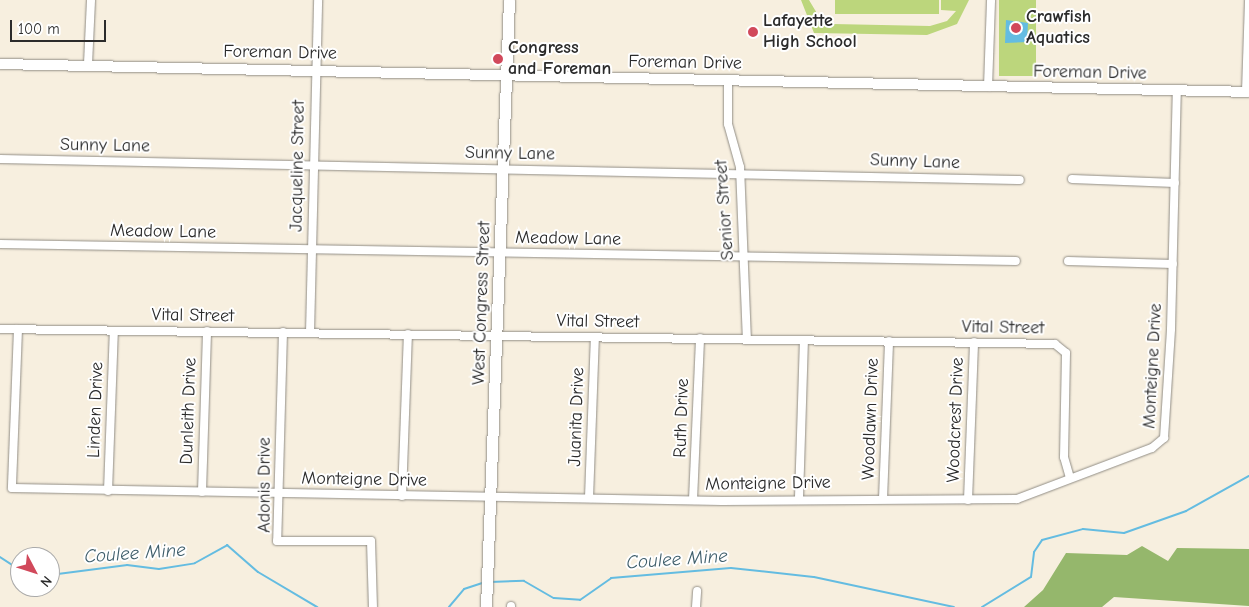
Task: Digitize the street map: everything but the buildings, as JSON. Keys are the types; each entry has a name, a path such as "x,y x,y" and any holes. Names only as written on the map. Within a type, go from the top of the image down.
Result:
{"main road":[{"name":"West Congress Street","path":"486,605 489,497 499,336 509,0"}],"street":[{"path":"88,64 91,0"},
{"name":"Jacqueline Street","path":"310,333 312,165 318,0"},
{"path":"988,87 991,0"},
{"path":"1247,92 1249,0"},
{"name":"Foreman Drive","path":"0,64 88,64 506,76 1247,92"},
{"name":"Senior Street","path":"728,80 728,124 740,174 746,339"},
{"name":"Monteigne Drive","path":"18,329 12,488 693,500 799,498 968,500 1017,498 1152,448 1164,438 1177,91"},
{"name":"Sunny Lane","path":"0,159 1020,180"},
{"path":"1072,178 1175,183"},
{"name":"Meadow Lane","path":"0,244 1016,261"},
{"path":"1068,261 1172,264"},
{"name":"Vital Street","path":"0,329 1055,344 1064,349 1064,457 1070,478"},
{"name":"Linden Drive","path":"108,490 114,331"},
{"name":"Dunleith Drive","path":"202,492 207,331"},
{"name":"Adonis Drive","path":"283,332 277,541 371,541 373,607"},
{"path":"402,496 408,334"},
{"name":"Juanita Drive","path":"589,498 595,337"},
{"name":"Ruth Drive","path":"693,500 700,338"},
{"path":"799,498 804,340"},
{"name":"Woodlawn Drive","path":"883,499 889,341"},
{"name":"Woodcrest Drive","path":"968,500 974,342"},
{"path":"696,607 697,591"}],"green space":[{"path":"801,0 809,0 818,15 833,24 930,26 947,21 956,11 941,10 941,0 969,0 957,24 927,35 814,33"},
{"path":"835,0 939,0 939,14 835,14"},
{"name":"Crawfish Aquatics","path":"999,0 1036,0 1036,76 999,76"},
{"path":"1142,546 1168,561 1177,548 1249,549 1249,606 1114,597 1102,607 1024,607 1043,590 1066,553 1127,555"}],"water":[{"path":"1006,20 1028,23 1027,42 1005,43"}],"waterway":[{"name":"Coulee Mine","path":"982,607 1031,577 1034,552 1042,540 1083,529 1124,533 1186,511 1249,476"},
{"name":"Coulee Mine","path":"60,574 127,565 159,569 195,563 227,545 258,572 317,607"},
{"name":"Coulee Mine","path":"0,557 10,564"},
{"name":"Coulee Mine","path":"490,582 524,581 554,598 580,600 611,578 731,568 814,577 954,607"},
{"name":"Coulee Mine","path":"449,607 464,589 483,583"}],"place":[{"name":"Crawfish Aquatics","path":"1016,28"},
{"name":"Lafayette High School","path":"753,32"},
{"name":"Congress and Foreman","path":"498,59"}]}
